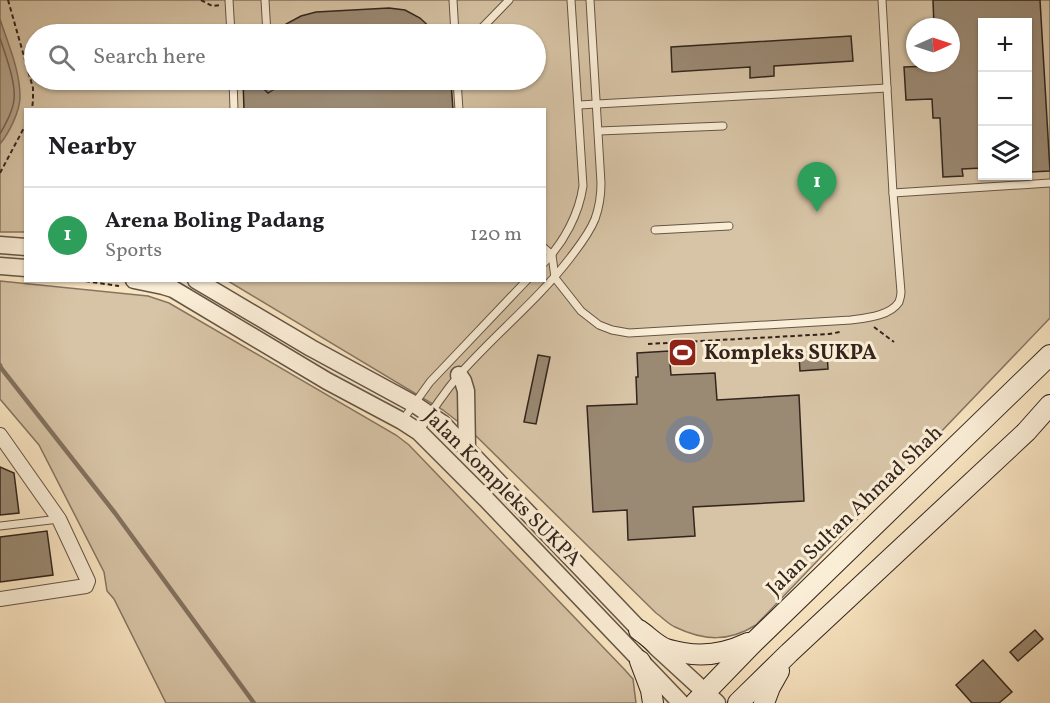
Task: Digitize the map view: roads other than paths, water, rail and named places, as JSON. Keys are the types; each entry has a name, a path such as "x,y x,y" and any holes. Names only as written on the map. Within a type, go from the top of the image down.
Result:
{"main road":[{"name":"Jalan Sultan Ahmad Shah","path":"706,699 771,626 1050,355"},
{"path":"738,703 1026,432 1050,405"},
{"path":"639,630 666,649 706,655 729,651 747,644 771,626"},
{"path":"764,703 789,653"},
{"path":"640,661 651,690 653,703"}],"street":[{"path":"0,245 24,247"},
{"path":"0,266 24,268"},
{"name":"Jalan Kompleks SUKPA","path":"199,282 311,348 414,404 450,430 706,699"},
{"name":"Jalan Kompleks SUKPA","path":"128,283 173,289 327,381 419,432 681,703"},
{"path":"459,375 466,391 467,449"},
{"path":"0,599 86,586 88,581 59,519 2,441"}],"lane":[{"path":"265,0 266,24"},
{"path":"453,0 454,24"},
{"path":"486,24 509,0"},
{"path":"546,261 574,218 583,186 571,0"},
{"path":"419,432 459,375 555,278 589,232 595,219 601,183 590,0"},
{"path":"546,250 552,255 555,278 581,311 599,325 620,333 851,320 866,318 892,308 899,301 901,292 882,0"},
{"path":"229,2 230,24"},
{"path":"579,105 887,88"},
{"path":"233,90 234,108"},
{"path":"458,90 459,108"},
{"path":"598,130 723,126"},
{"path":"893,193 1050,183"},
{"path":"655,230 729,226"},
{"path":"402,421 430,382 525,282"},
{"path":"0,526 59,519"}],"water":[{"path":"0,19 16,67 20,97 13,122 0,144"}],"waterway":[{"path":"0,365 115,513 254,703"}],"place":[{"name":"Arena Boling Padang","path":"817,212"},
{"name":"Kompleks SUKPA","path":"683,353"}]}
